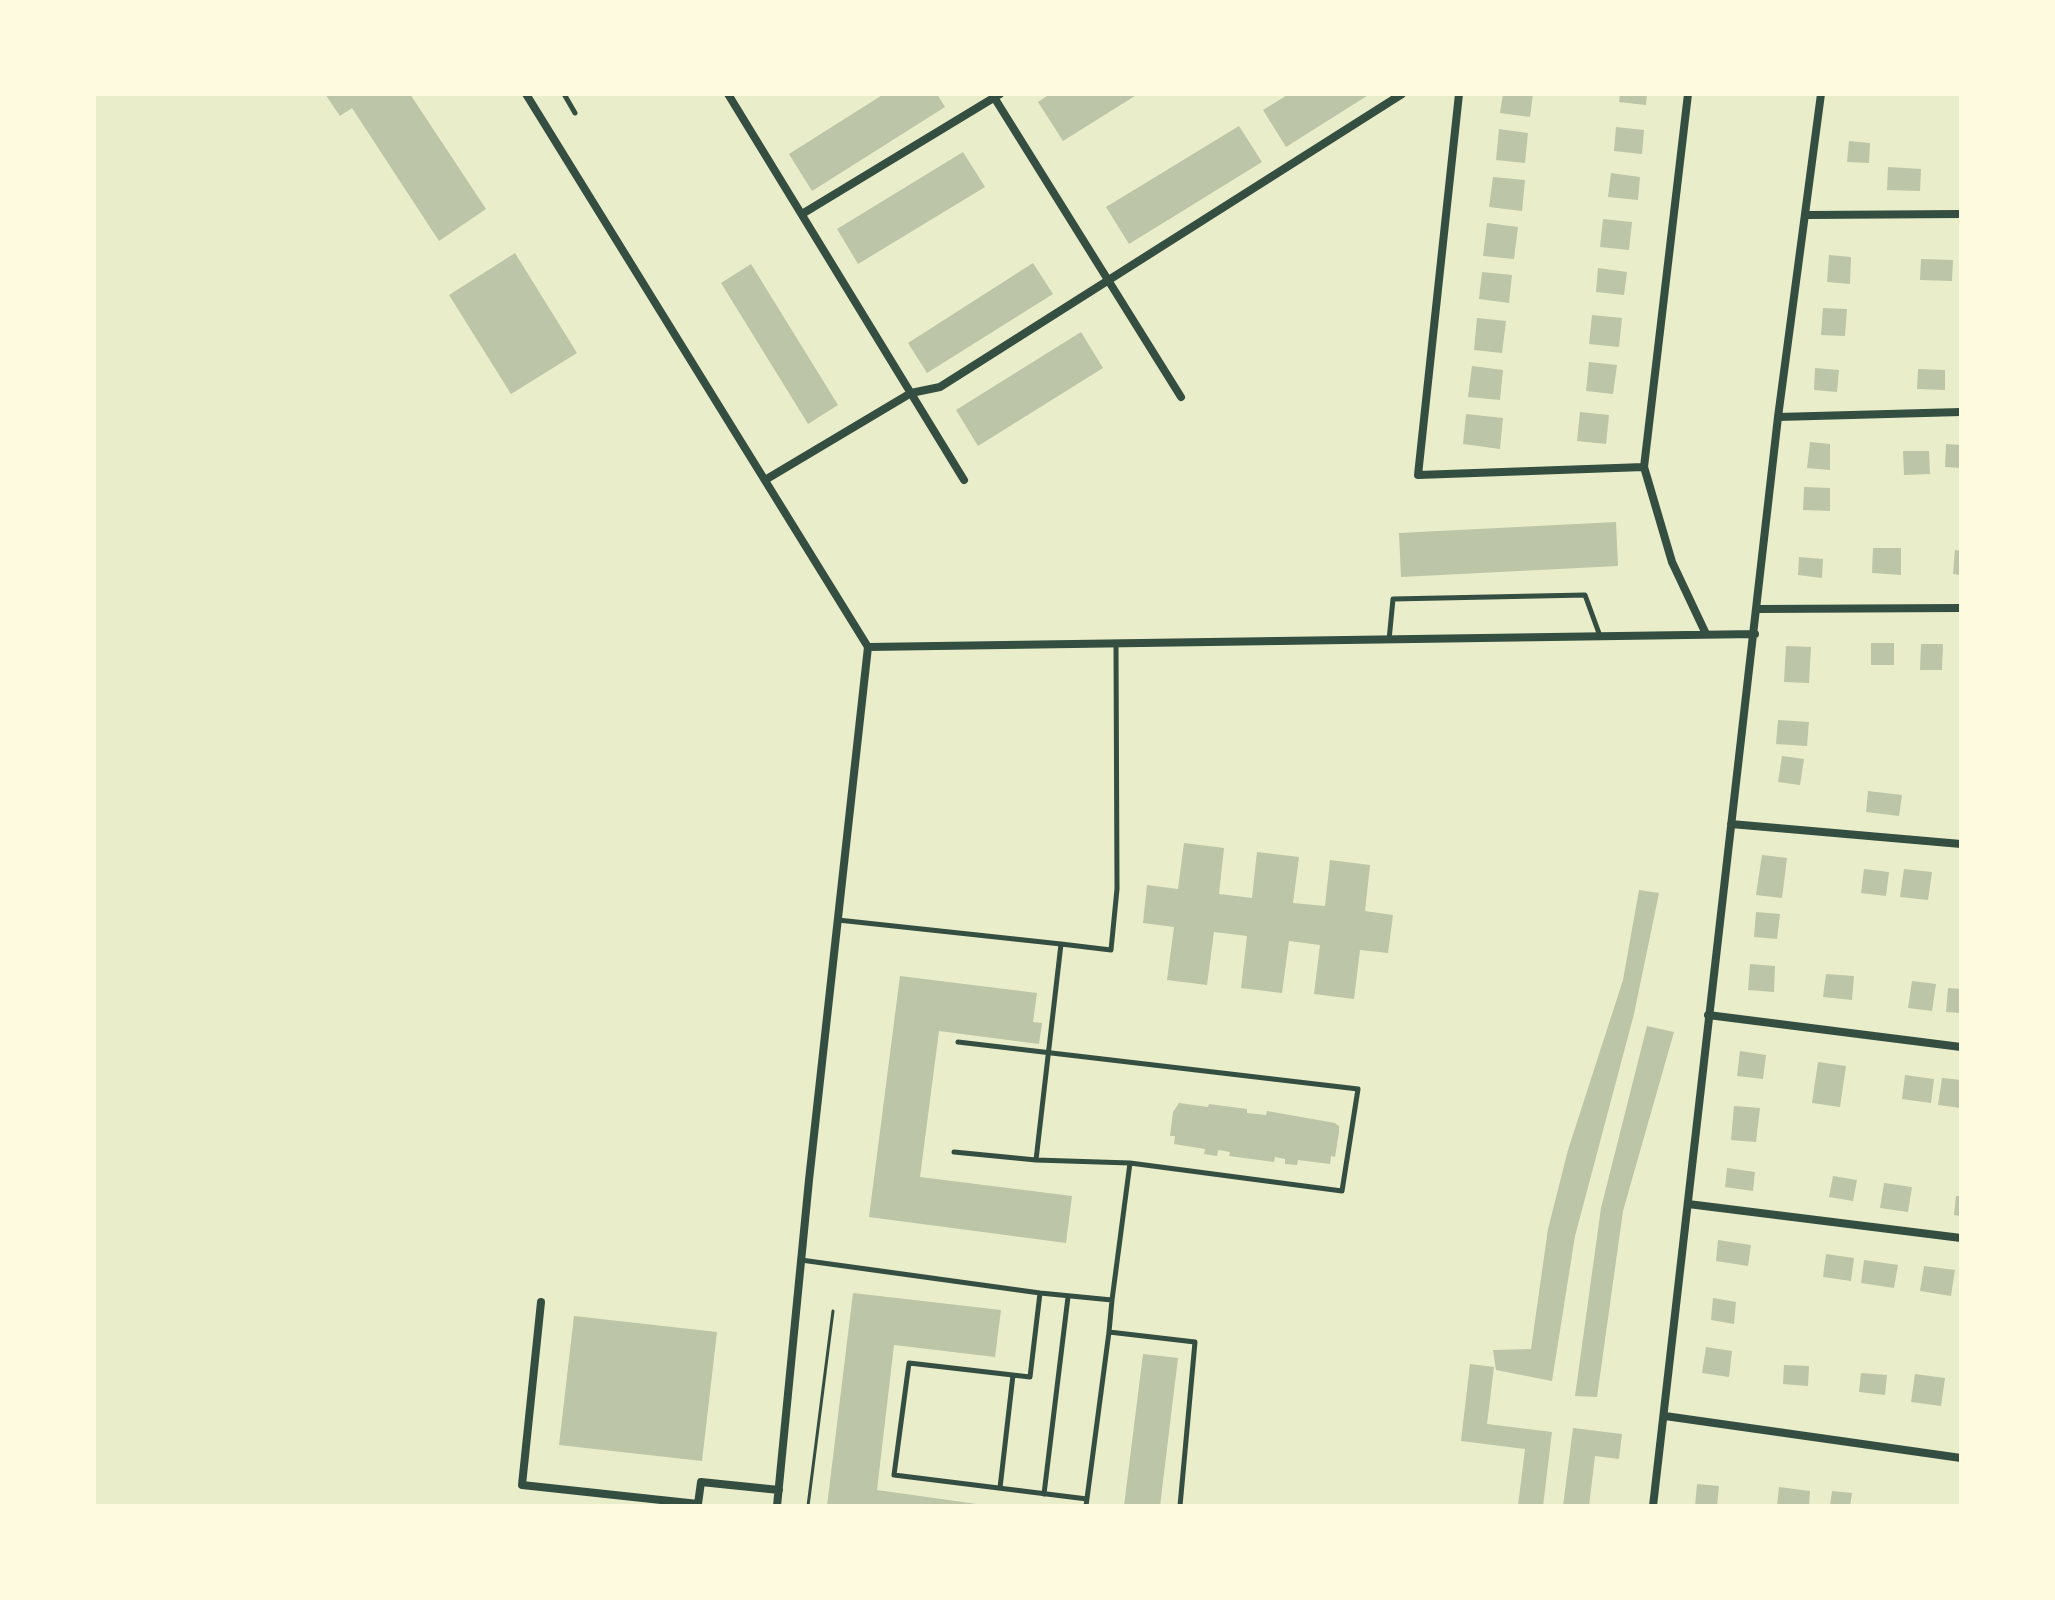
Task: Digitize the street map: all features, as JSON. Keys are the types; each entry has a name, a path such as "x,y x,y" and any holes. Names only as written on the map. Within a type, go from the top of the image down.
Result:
{"street":[{"path":"526,94 868,647 777,1506"},
{"path":"728,94 964,480"},
{"path":"765,480 911,393 940,387 1402,94"},
{"path":"1459,94 1418,475 1644,467"},
{"path":"1688,94 1644,467 1672,562 1706,634"},
{"path":"1653,1506 1778,417 1821,94"},
{"path":"802,214 996,95 1181,397"},
{"path":"1807,215 1961,214"},
{"path":"1778,417 1961,412"},
{"path":"1758,609 1961,608"},
{"path":"868,647 1755,634"},
{"path":"1731,824 1961,844"},
{"path":"1708,1015 1961,1047"},
{"path":"1688,1204 1961,1238"},
{"path":"541,1302 522,1485 698,1504 701,1482 779,1490"},
{"path":"1665,1416 1961,1458"}],"lane":[{"path":"564,94 575,113"},
{"path":"1389,640 1393,599 1585,595 1600,636"},
{"path":"838,920 1111,950 1117,889 1116,644"},
{"path":"1036,1160 1061,944"},
{"path":"954,1152 1036,1160 1130,1163 1342,1191 1358,1089 958,1042"},
{"path":"1040,1293 1030,1377 909,1363 894,1475 1087,1502 1130,1163"},
{"path":"801,1260 1068,1297 1112,1300"},
{"path":"1044,1494 1068,1297"},
{"path":"1109,1332 1195,1342 1180,1506"},
{"path":"1000,1488 1013,1375"}],"path":[{"path":"808,1506 833,1311"}],"building":[{"path":"325,94 410,94 486,209 439,241 352,108 340,116"},
{"path":"884,94 937,94 945,107 812,191 789,154"},
{"path":"1050,94 1138,94 1063,141 1038,102"},
{"path":"1289,94 1370,94 1286,147 1263,110"},
{"path":"1503,94 1533,94 1530,117 1500,113"},
{"path":"1620,94 1647,94 1646,105 1619,102"},
{"path":"1239,126 1262,162 1129,244 1106,207"},
{"path":"1616,127 1644,130 1642,154 1614,151"},
{"path":"1499,129 1528,133 1525,163 1496,160"},
{"path":"1849,141 1870,143 1869,163 1847,162"},
{"path":"963,152 985,187 858,264 837,229"},
{"path":"1888,167 1921,169 1920,191 1887,190"},
{"path":"1611,173 1640,177 1638,200 1608,197"},
{"path":"1493,177 1525,180 1522,211 1489,207"},
{"path":"1603,219 1632,222 1629,250 1600,247"},
{"path":"1487,223 1518,227 1514,259 1483,256"},
{"path":"515,253 577,353 511,394 449,295"},
{"path":"1829,255 1851,257 1850,284 1827,282"},
{"path":"1921,259 1953,260 1952,281 1920,280"},
{"path":"1033,263 1053,294 927,373 908,343"},
{"path":"751,264 838,405 808,424 721,283"},
{"path":"1598,268 1627,272 1624,295 1596,292"},
{"path":"1482,272 1512,275 1509,303 1479,299"},
{"path":"1823,308 1847,309 1845,336 1821,335"},
{"path":"1592,315 1622,318 1619,347 1589,344"},
{"path":"1477,318 1506,321 1502,353 1474,350"},
{"path":"1081,332 1103,368 978,446 956,410"},
{"path":"1589,362 1617,365 1613,394 1586,391"},
{"path":"1472,366 1503,370 1500,400 1468,397"},
{"path":"1815,368 1839,370 1837,392 1814,390"},
{"path":"1918,369 1945,370 1945,390 1917,389"},
{"path":"1580,412 1609,415 1606,444 1577,441"},
{"path":"1466,414 1503,418 1500,449 1463,444"},
{"path":"1810,442 1830,444 1830,470 1807,468"},
{"path":"1946,444 1961,445 1961,468 1945,467"},
{"path":"1903,451 1929,451 1930,474 1904,475"},
{"path":"1804,487 1830,488 1830,511 1803,510"},
{"path":"1616,522 1618,566 1401,577 1399,533"},
{"path":"1873,548 1901,548 1901,575 1872,573"},
{"path":"1955,550 1961,551 1961,575 1953,574"},
{"path":"1799,557 1823,559 1822,578 1798,575"},
{"path":"1871,643 1894,643 1894,665 1871,665"},
{"path":"1921,644 1943,644 1942,670 1920,670"},
{"path":"1786,646 1811,647 1809,683 1784,682"},
{"path":"1778,720 1809,722 1807,746 1776,744"},
{"path":"1782,756 1804,759 1800,785 1778,782"},
{"path":"1868,791 1902,795 1899,816 1866,812"},
{"path":"1184,843 1224,848 1219,894 1252,898 1257,852 1299,857 1293,903 1325,906 1330,860 1370,865 1365,911 1393,915 1388,953 1360,950 1354,999 1314,994 1320,945 1289,941 1282,993 1241,988 1247,936 1214,932 1207,985 1167,980 1174,927 1143,923 1147,885 1178,889"},
{"path":"1762,855 1787,858 1782,898 1756,895"},
{"path":"1864,869 1889,872 1886,896 1861,893"},
{"path":"1904,869 1932,872 1928,900 1900,897"},
{"path":"1639,890 1659,893 1634,1014 1575,1236 1552,1381 1496,1370 1493,1350 1531,1349 1548,1229 1568,1150 1623,980"},
{"path":"1756,912 1780,914 1777,939 1754,937"},
{"path":"1750,964 1775,966 1774,992 1748,990"},
{"path":"1826,974 1854,976 1852,1000 1823,997"},
{"path":"900,976 1037,993 1033,1022 1042,1023 1039,1044 939,1031 920,1177 1072,1196 1066,1243 869,1217"},
{"path":"1912,981 1936,984 1932,1011 1908,1008"},
{"path":"1948,988 1961,989 1961,1013 1946,1012"},
{"path":"1647,1026 1674,1032 1623,1211 1597,1397 1575,1396 1601,1208"},
{"path":"1740,1051 1766,1055 1763,1079 1737,1076"},
{"path":"1818,1062 1846,1066 1840,1107 1812,1103"},
{"path":"1905,1075 1934,1079 1931,1103 1902,1099"},
{"path":"1942,1078 1961,1080 1961,1108 1938,1105"},
{"path":"1179,1103 1247,1109 1247,1113 1266,1115 1267,1111 1335,1123 1339,1126 1339,1132 1335,1157 1331,1156 1330,1164 1298,1160 1297,1165 1285,1164 1285,1159 1275,1157 1274,1162 1229,1156 1230,1152 1218,1150 1217,1156 1204,1154 1205,1149 1174,1144 1175,1136 1170,1136 1173,1112"},
{"path":"1734,1106 1760,1108 1756,1142 1731,1140"},
{"path":"1727,1168 1755,1172 1753,1191 1725,1187"},
{"path":"1833,1176 1857,1180 1853,1201 1829,1197"},
{"path":"1884,1183 1912,1187 1908,1212 1880,1208"},
{"path":"1956,1196 1961,1196 1961,1216 1954,1215"},
{"path":"1718,1240 1751,1245 1748,1266 1716,1261"},
{"path":"1826,1254 1854,1258 1851,1281 1823,1277"},
{"path":"1864,1260 1898,1265 1894,1288 1861,1283"},
{"path":"1924,1266 1955,1270 1951,1296 1920,1291"},
{"path":"853,1293 1001,1310 995,1357 894,1345 877,1490 991,1506 827,1506"},
{"path":"1713,1298 1736,1302 1734,1324 1711,1320"},
{"path":"574,1316 717,1332 702,1461 559,1445"},
{"path":"1706,1347 1732,1351 1729,1377 1702,1373"},
{"path":"1143,1354 1178,1358 1160,1506 1124,1506"},
{"path":"1470,1364 1494,1367 1487,1424 1552,1432 1543,1506 1518,1506 1525,1449 1461,1441"},
{"path":"1784,1365 1809,1366 1808,1386 1783,1384"},
{"path":"1861,1373 1887,1375 1885,1395 1859,1392"},
{"path":"1915,1374 1945,1378 1941,1406 1911,1402"},
{"path":"1573,1428 1622,1434 1619,1459 1595,1456 1589,1506 1563,1506"},
{"path":"1697,1484 1719,1486 1717,1506 1695,1506"},
{"path":"1779,1487 1810,1491 1809,1506 1777,1506"},
{"path":"1832,1491 1852,1493 1850,1506 1830,1506"}]}
